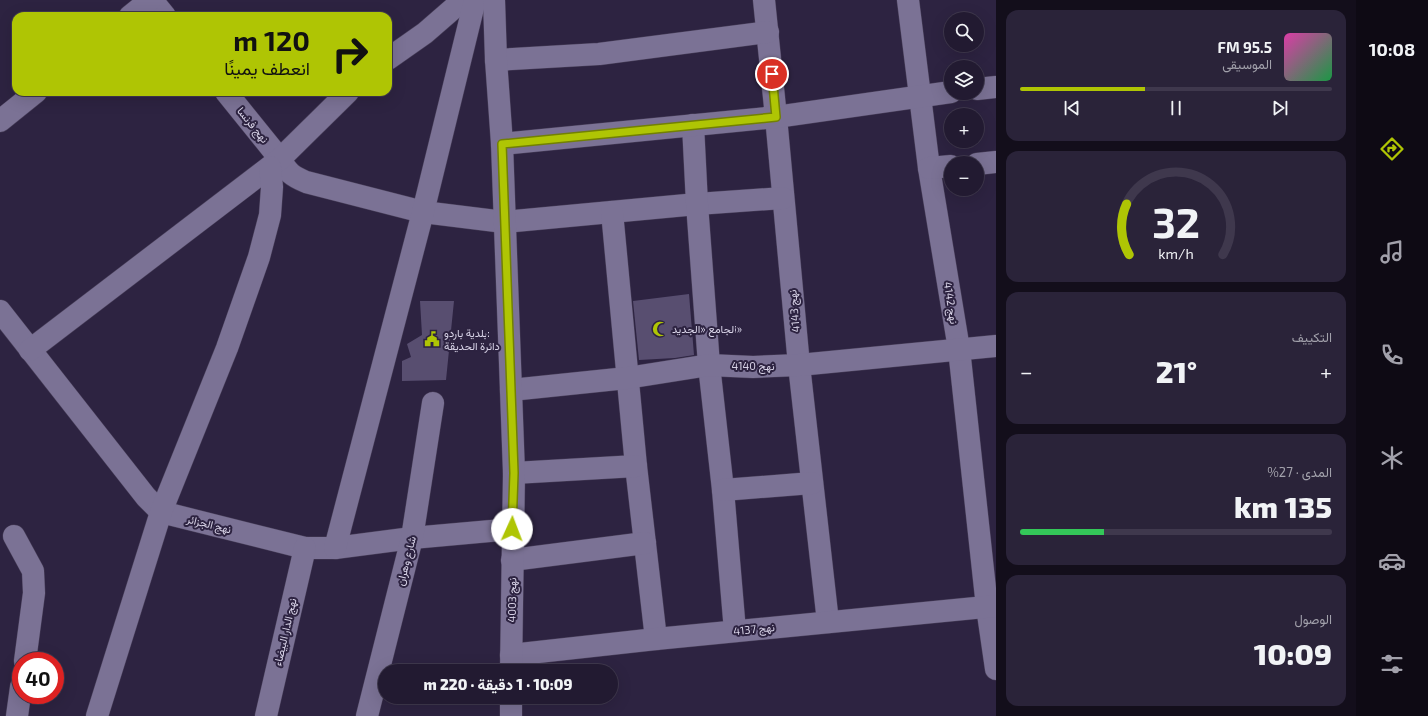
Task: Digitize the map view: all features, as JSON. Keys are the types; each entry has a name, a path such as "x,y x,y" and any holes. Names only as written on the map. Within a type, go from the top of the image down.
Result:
{"street":[{"path":"135,12 151,0 162,12"},
{"path":"392,56 425,33 463,0"},
{"path":"335,548 423,212 475,0"},
{"name":"نهج 4003","path":"494,0 496,60 502,144 514,473 511,663"},
{"name":"نهج 4143","path":"764,0 799,365 828,622"},
{"name":"نهج 4142","path":"908,0 929,168 959,349 992,607 996,669"},
{"path":"496,60 599,54 768,32"},
{"path":"984,88 996,87"},
{"path":"502,144 776,117 944,93"},
{"path":"0,121 31,96"},
{"name":"نهج فرنسا","path":"229,96 275,163 286,170 293,177 306,182 423,212 504,222 697,204 783,198"},
{"path":"30,350 275,163 344,96"},
{"path":"693,125 697,204 709,365 735,631"},
{"path":"984,163 996,162"},
{"path":"97,716 161,512 228,348 259,257 270,215 275,163"},
{"path":"929,168 944,167"},
{"path":"612,212 636,466 656,639"},
{"path":"0,311 146,497 161,512"},
{"name":"نهج 4140","path":"511,390 627,378 709,365 753,367 799,365 996,346"},
{"name":"شارع وهران","path":"367,716 412,538 433,403"},
{"path":"514,473 636,466"},
{"path":"722,490 812,483"},
{"name":"نهج الجزائر","path":"161,512 305,548 335,548 412,538 512,529"},
{"path":"14,536 33,571 34,593 26,652"},
{"path":"512,560 645,543"},
{"name":"نهج الدار البيضاء","path":"266,716 305,548"},
{"name":"نهج 4137","path":"511,663 656,639 992,607"},
{"path":"17,716 19,704"},
{"path":"511,704 511,716"}],"building":[{"name":"الجامع «الجديد»","path":"689,294 694,355 675,358 639,360 633,301"},
{"name":"بلدية باردو: دائرة الحديقة","path":"420,301 454,301 446,380 402,381 402,361 411,357 407,344 422,335"}],"place":[{"name":"الجامع «الجديد»","path":"660,329"},
{"name":"بلدية باردو: دائرة الحديقة","path":"432,339"}],"route":[{"path":"512,529 514,473 502,144 776,117 772,74"}]}
